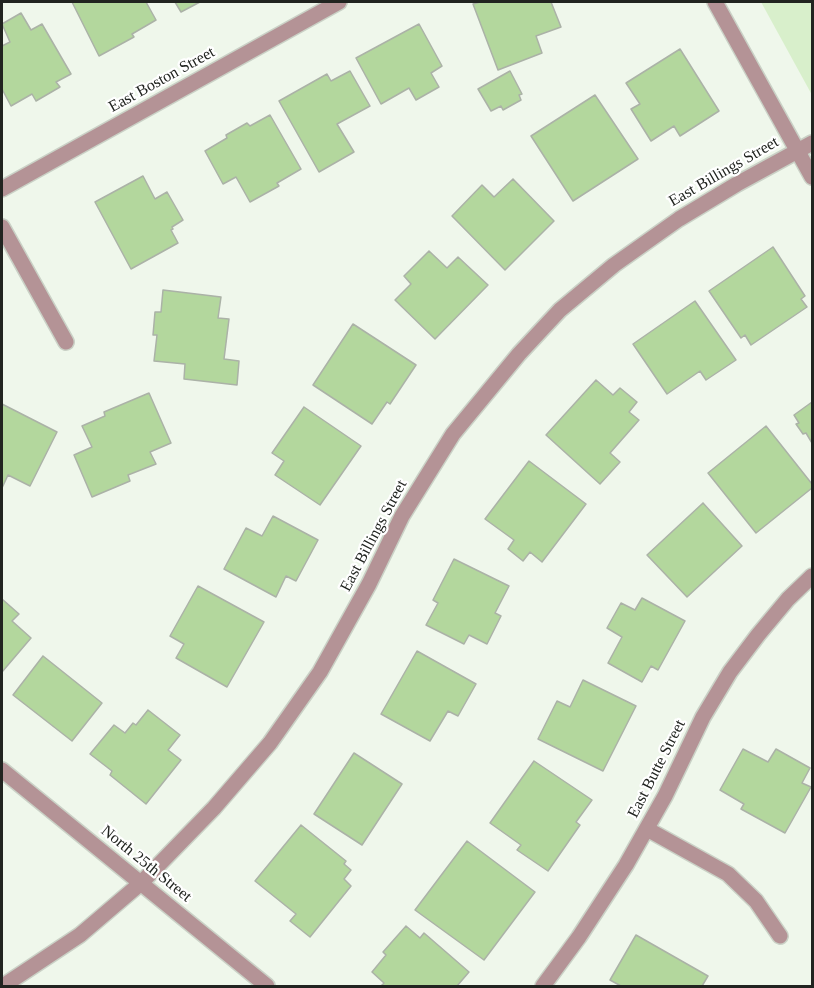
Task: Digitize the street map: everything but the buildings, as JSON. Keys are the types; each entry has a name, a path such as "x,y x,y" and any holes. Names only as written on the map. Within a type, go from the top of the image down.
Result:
{"street":[{"name":"East Boston Street","path":"2,189 339,2"},
{"path":"715,2 813,177"},
{"name":"East Billings Street","path":"3,987 80,935 141,883 214,808 270,744 320,672 369,584 402,516 453,434 519,354 561,310 614,266 679,219 737,184 813,143"},
{"path":"2,226 66,342"},
{"name":"East Butte Street","path":"543,987 591,918 647,829 703,717 730,672 780,608 813,576"},
{"name":"North 25th Street","path":"2,770 267,987"},
{"path":"647,829 728,874 756,901 780,936"}],"green space":[{"path":"761,2 812,2 812,95"}]}
